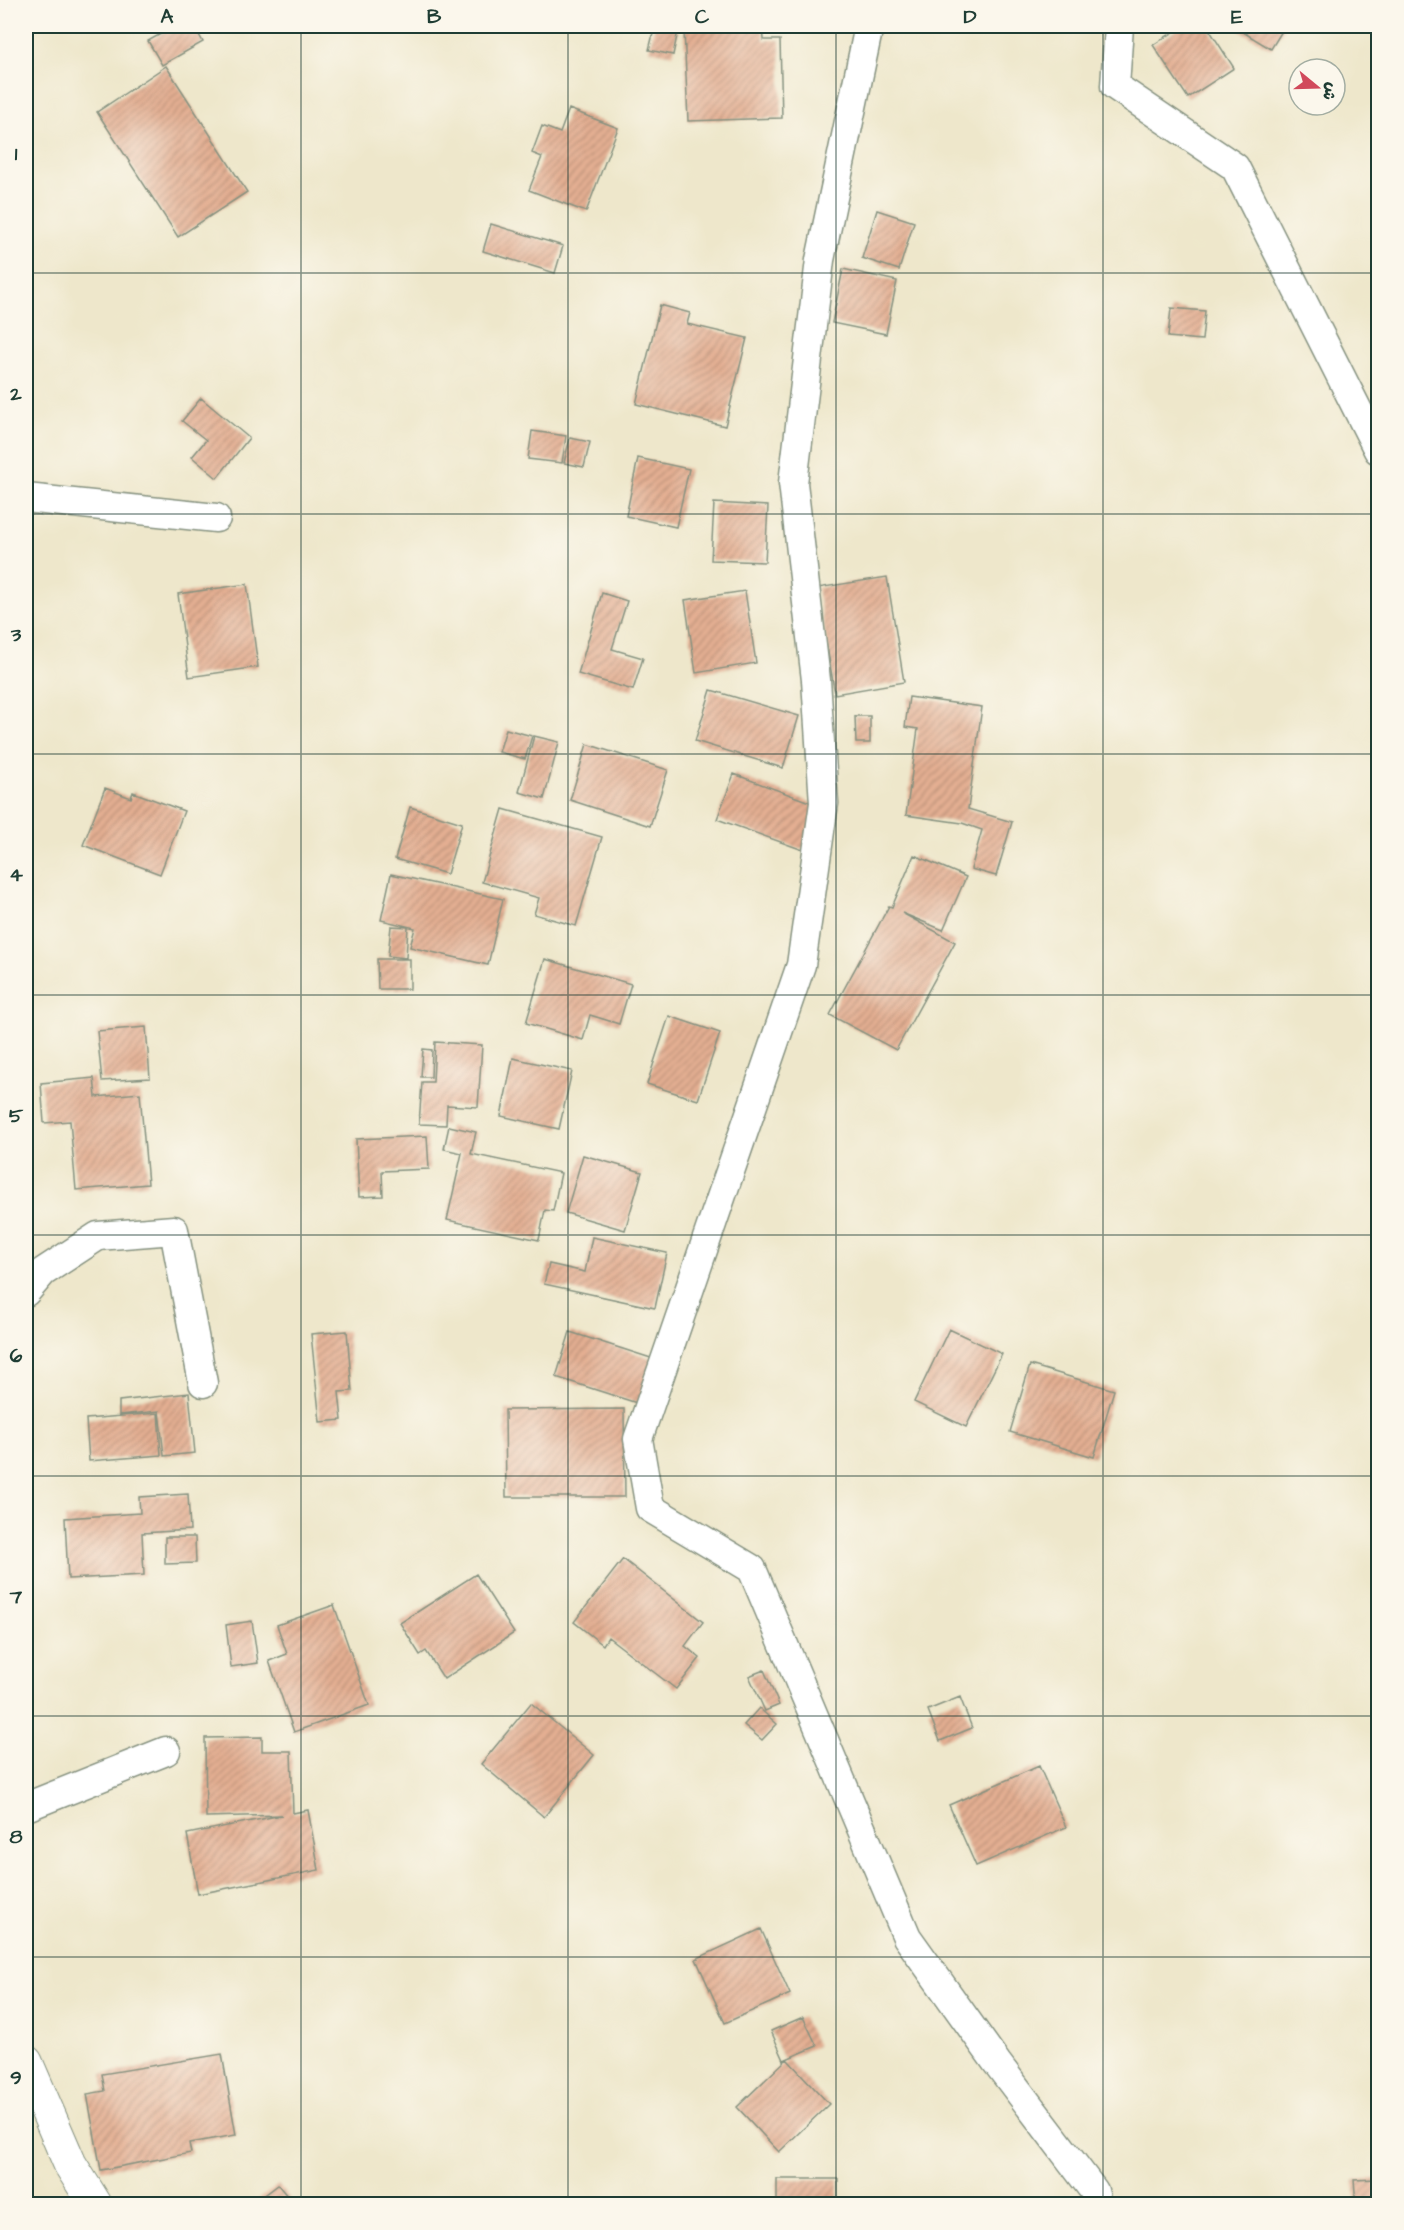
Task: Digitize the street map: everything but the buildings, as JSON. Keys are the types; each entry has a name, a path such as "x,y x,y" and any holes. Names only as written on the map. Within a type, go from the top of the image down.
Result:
{"main road":[{"path":"26,2062 70,2164 95,2205"}],"street":[{"path":"869,26 820,260 794,483 816,680 824,802 801,965 638,1439 650,1508 752,1569 907,1937 1094,2191 1097,2205"},
{"path":"1119,26 1115,86 1235,167 1378,450"},
{"path":"26,498 216,518"},
{"path":"26,1292 43,1272 98,1236 174,1230 203,1383"},
{"path":"26,1807 166,1751"}]}
